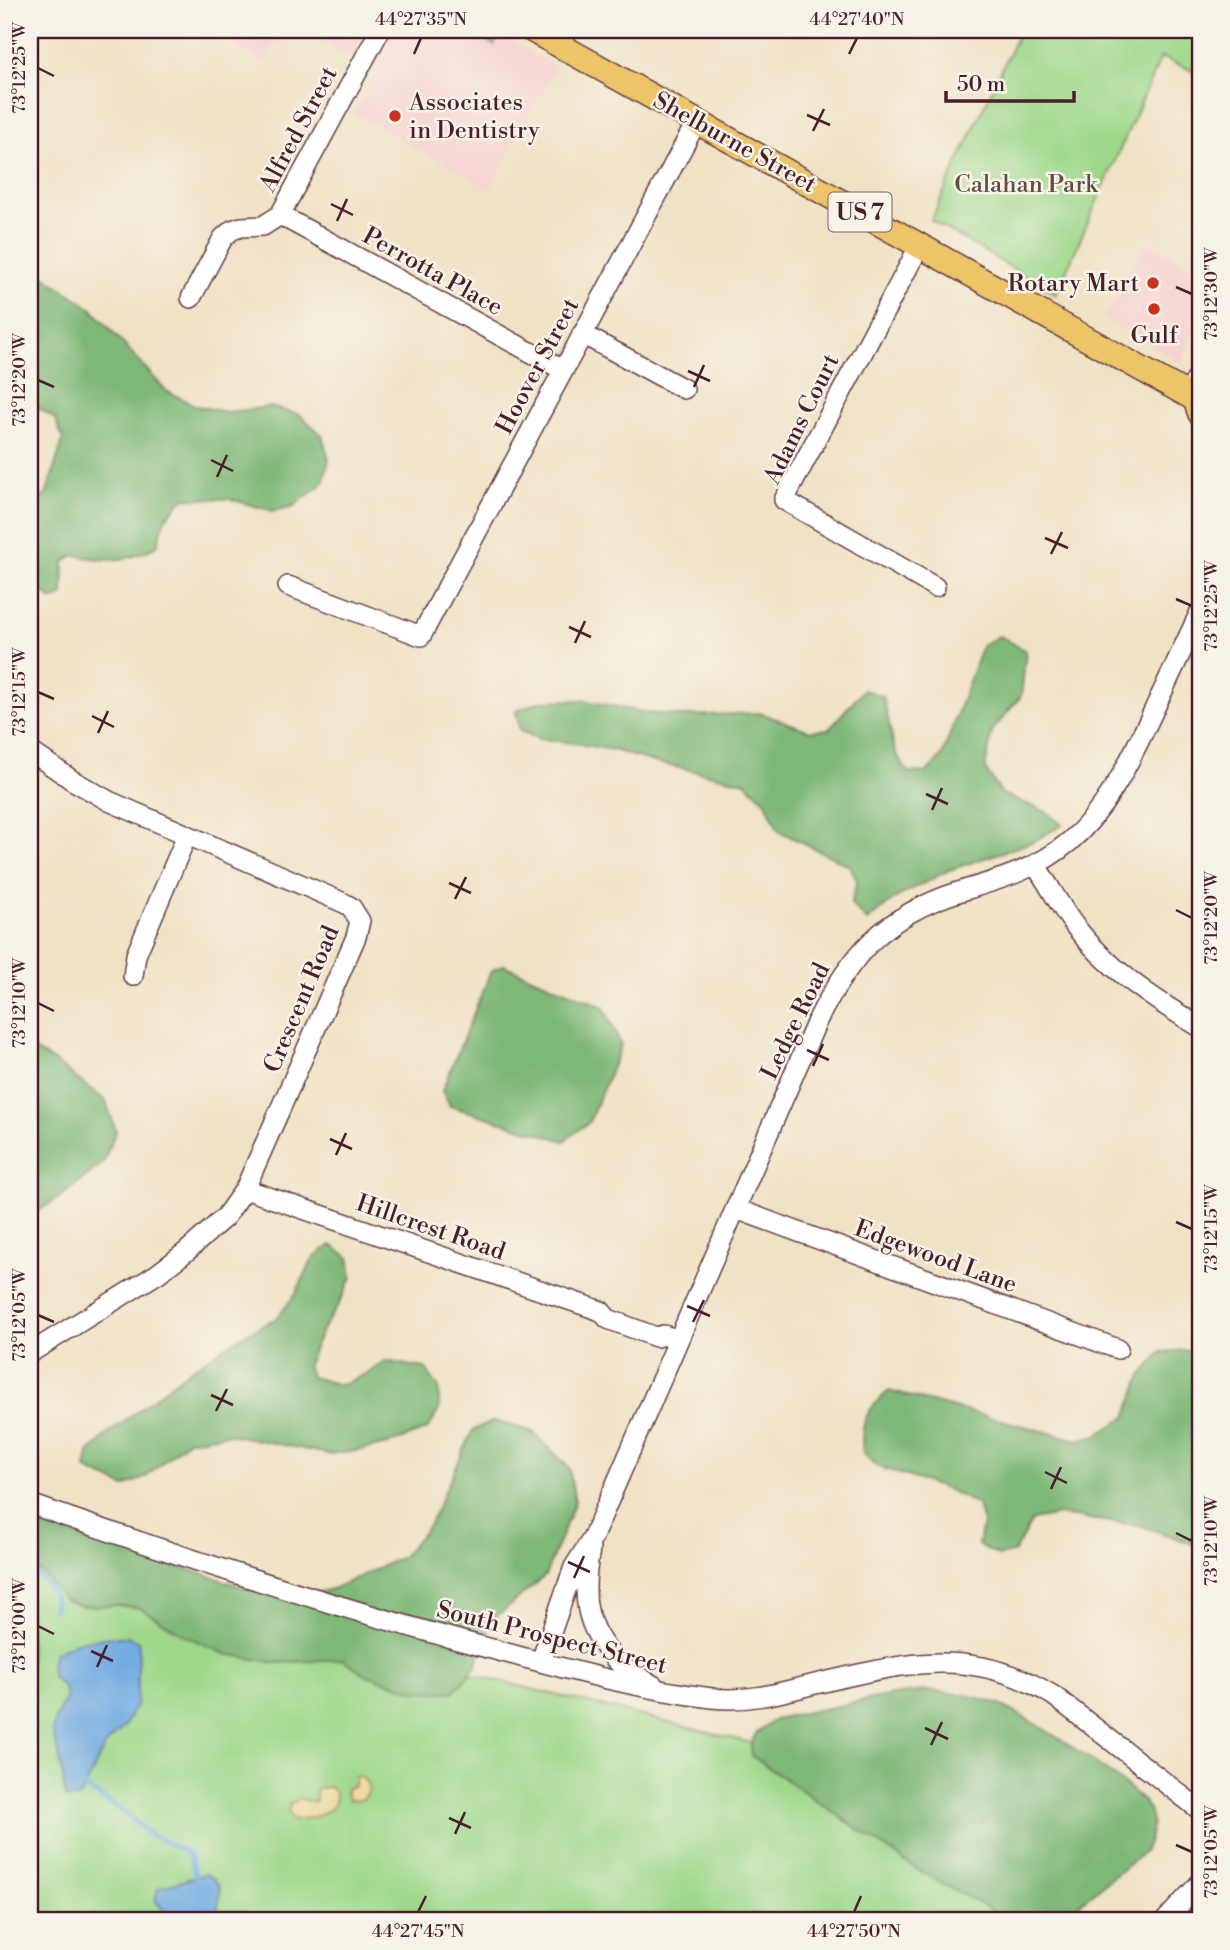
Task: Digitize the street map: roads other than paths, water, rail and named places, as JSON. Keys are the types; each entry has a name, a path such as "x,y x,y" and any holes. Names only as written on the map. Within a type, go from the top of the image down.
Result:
{"main road":[{"name":"Shelburne Street","path":"532,30 1196,402"}],"street":[{"name":"Alfred Street","path":"279,215 380,30"},
{"name":"Hoover Street","path":"288,586 421,636 697,121"},
{"path":"191,298 223,238 232,230 241,227 263,226 279,215"},
{"name":"Perrotta Place","path":"279,215 563,370"},
{"name":"Adams Court","path":"919,245 784,500 935,587"},
{"path":"582,334 684,390"},
{"path":"1196,402 1200,372"},
{"name":"Ledge Road","path":"541,1661 574,1567 592,1539 671,1337 736,1209 832,992 854,959 880,933 940,899 1035,866 1083,829 1111,795 1200,612"},
{"name":"Crescent Road","path":"30,751 89,790 127,809 344,903 351,907 360,921 356,937 245,1189 225,1217 187,1252 157,1274 30,1353"},
{"path":"133,976 136,955 187,835"},
{"path":"1035,866 1070,920 1100,955 1142,990 1200,1027"},
{"name":"Hillcrest Road","path":"245,1189 601,1311 612,1309 660,1327 671,1337"},
{"name":"Edgewood Lane","path":"736,1209 1118,1349"},
{"name":"South Prospect Street","path":"30,1504 387,1621 625,1685 733,1699 789,1691 891,1666 946,1662 993,1669 1021,1678 1054,1696 1200,1810"},
{"name":"Ledge Road","path":"592,1539 585,1603 596,1634 618,1662 657,1688"},
{"path":"1166,1920 1200,1883"}],"water":[{"path":"128,1637 139,1642 137,1703 125,1726 105,1745 78,1798 66,1799 60,1759 52,1731 57,1714 66,1699 64,1687 52,1677 53,1654 76,1642"},
{"path":"205,1874 217,1882 219,1887 215,1920 172,1920 155,1900 158,1888"}],"waterway":[{"path":"30,1568 51,1591 54,1609"},
{"path":"80,1783 116,1806 151,1835 189,1854 197,1881"}],"place":[{"name":"Associates in Dentistry","path":"395,116"},
{"name":"Rotary Mart","path":"1153,283"},
{"name":"Gulf","path":"1154,309"}],"park label":[{"name":"Calahan Park","path":"1026,184"}]}
